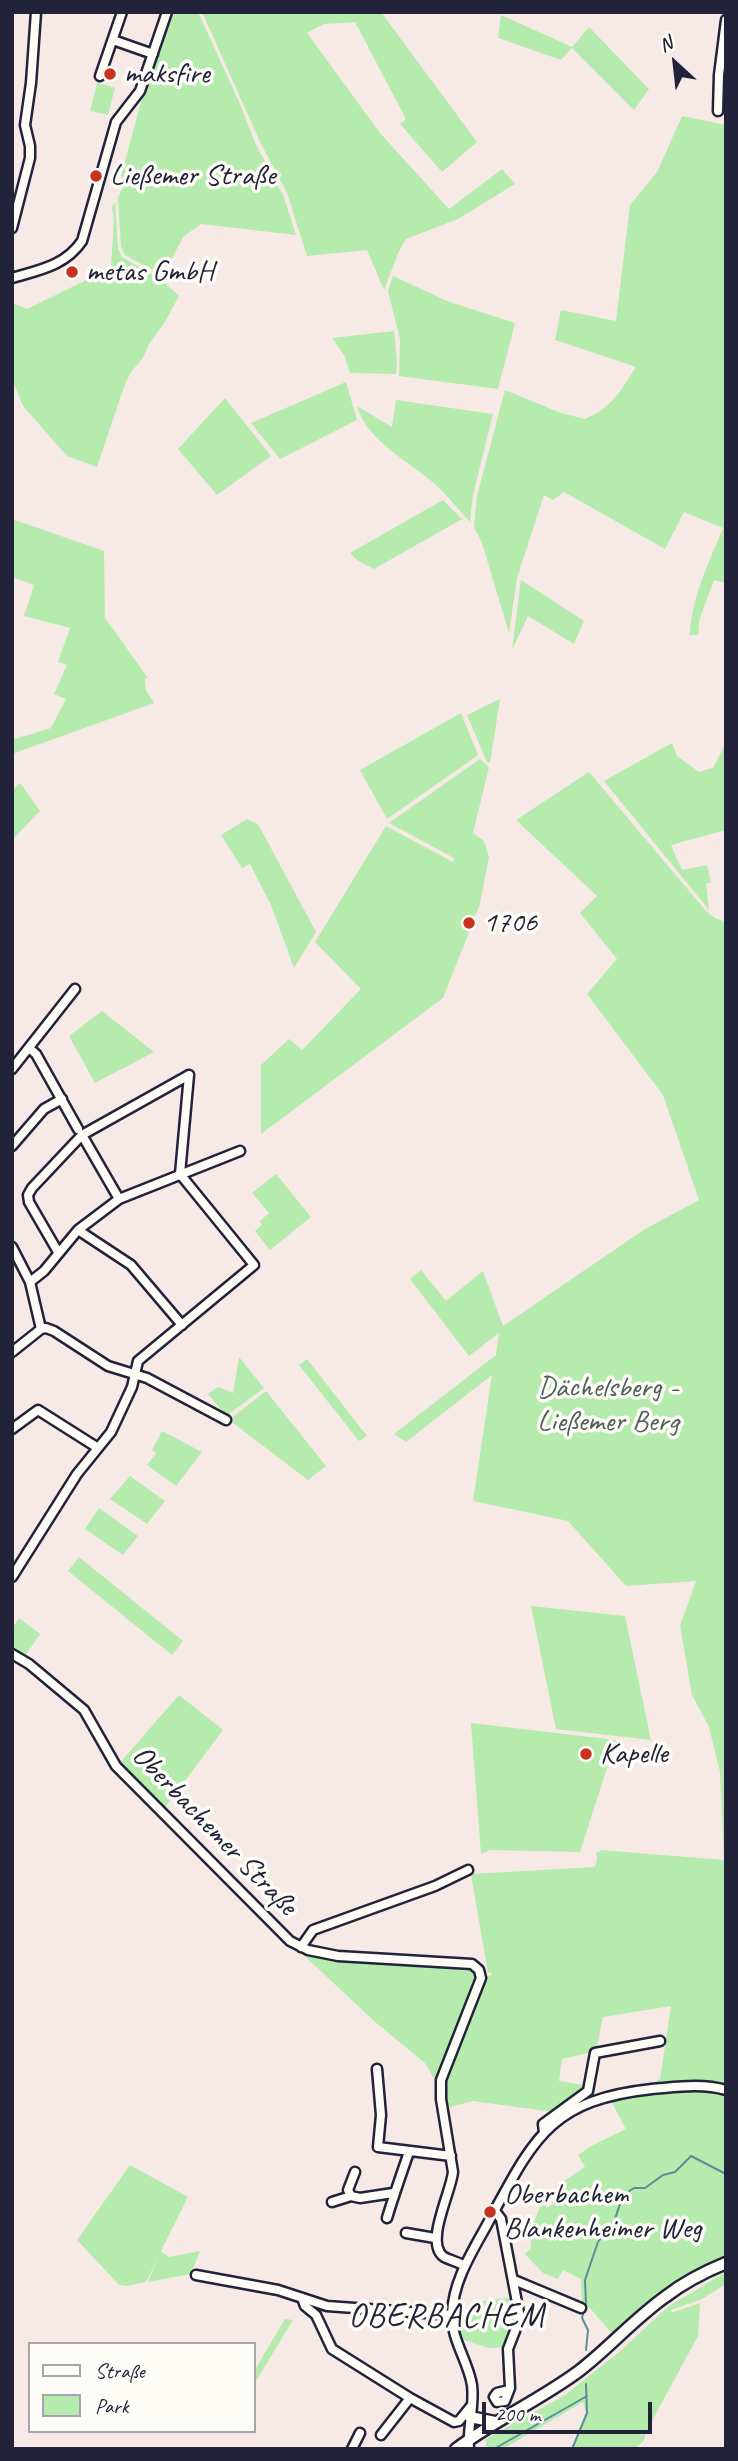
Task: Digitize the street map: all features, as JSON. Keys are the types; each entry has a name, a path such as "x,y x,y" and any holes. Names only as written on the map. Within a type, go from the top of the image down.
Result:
{"main road":[{"path":"456,2449 468,2444 496,2423 548,2393 582,2369 664,2297 692,2279 726,2263"},
{"path":"470,2417 496,2423"}],"street":[{"path":"12,228 30,158 25,125 36,12"},
{"path":"100,76 122,12"},
{"path":"12,278 54,265 78,247 86,232 116,122 140,91 167,12"},
{"path":"718,111 719,75 726,20"},
{"path":"113,40 153,54"},
{"path":"12,1069 75,989"},
{"path":"29,1048 36,1054 119,1199"},
{"path":"58,1252 32,1207 28,1195 32,1188 80,1132 189,1075 180,1174 254,1265 138,1361 120,1370"},
{"path":"12,1146 44,1108 62,1099"},
{"path":"30,1282 44,1271 78,1230 119,1199 240,1151"},
{"path":"78,1230 131,1265 182,1325"},
{"path":"12,1247 30,1282 41,1329"},
{"path":"12,1352 46,1328 120,1370 147,1378 226,1420"},
{"path":"12,1577 77,1474 111,1432 136,1376 138,1361"},
{"path":"12,1429 40,1411 98,1448"},
{"name":"Oberbachemer Straße","path":"12,1654 29,1664 84,1710 116,1766 287,1939 301,1947"},
{"path":"465,2266 445,2257 437,2249 435,2238 452,2182 451,2156 441,2099 442,2080 481,1978 479,1970 472,1964 338,1956 301,1947 313,1930 435,1886 468,1870"},
{"path":"544,2133 543,2124 588,2091 596,2053 660,2041"},
{"path":"377,2069 381,2115 378,2147 451,2156"},
{"path":"468,2444 472,2386 459,2348 452,2315 456,2292 465,2266 523,2159 544,2133 569,2113 592,2101 615,2094 694,2086 726,2090"},
{"path":"387,2218 393,2193 409,2152"},
{"path":"351,2196 348,2190 355,2172"},
{"path":"332,2202 351,2196 360,2198 393,2193"},
{"path":"495,2211 501,2219 520,2318 508,2349 509,2390"},
{"path":"406,2233 435,2238"},
{"path":"195,2275 278,2290 345,2309 452,2315"},
{"path":"514,2280 582,2308"},
{"path":"302,2298 305,2306 316,2315 332,2349 410,2398 457,2423 472,2405"},
{"path":"381,2435 410,2398"},
{"path":"352,2449 360,2433"}],"green space":[{"path":"171,12 198,12 256,145 283,195 296,235 201,224 183,237 163,276 125,255 121,247 118,197 127,179 121,176 144,91"},
{"path":"202,12 381,12 477,142 442,172 400,124 406,119 355,22 324,24 307,33 380,133 449,209 502,169 515,184 458,219 406,239 384,290 367,250 307,256 287,193 261,144"},
{"path":"501,15 572,47 589,27 649,89 634,110 572,48 561,60 498,38"},
{"path":"97,83 115,88 108,115 90,111"},
{"path":"682,116 726,125 726,583 714,580 699,621 698,635 690,635 697,594 723,528 684,512 665,549 564,492 553,500 544,495 517,578 509,633 482,543 474,527 477,496 505,390 561,413 585,419 609,404 636,367 555,340 561,310 616,321 630,205 657,172"},
{"path":"115,202 118,248 122,257 161,280 179,296 125,384 97,467 67,456 23,406 12,379 12,303 27,309 111,268 114,219 112,207"},
{"path":"393,276 447,301 515,323 498,389 399,376 400,339 388,291"},
{"path":"394,331 396,374 350,373 344,355 332,338"},
{"path":"346,382 357,420 280,459 251,423"},
{"path":"225,398 271,456 217,495 178,449"},
{"path":"396,400 493,414 473,495 470,522 427,477 380,441 362,419 357,406 392,427"},
{"path":"443,500 462,519 374,569 350,553"},
{"path":"12,519 104,551 105,618 148,678 145,679 146,690 154,703 12,754 12,740 51,728 66,699 54,694 67,665 58,662 70,628 24,616 34,585 12,577"},
{"path":"521,580 584,621 574,644 528,616 512,650"},
{"path":"500,699 490,763 487,762 467,715"},
{"path":"461,713 478,755 387,819 360,770"},
{"path":"672,743 677,756 699,772 713,768 726,743 726,830 671,845 682,870 707,865 711,882 706,884 709,910 604,781"},
{"path":"480,759 489,767 473,833 484,841 489,857 480,904 443,998 261,1134 261,1065 289,1039 302,1050 361,989 315,942 386,826 453,862 454,858 389,823"},
{"name":"Dächelsberg - Ließemer Berg","path":"589,772 706,911 726,922 726,2255 680,2280 613,2335 590,2308 582,2305 581,2279 563,2270 558,2279 543,2273 525,2254 531,2248 530,2232 542,2202 547,2208 561,2199 555,2187 585,2167 578,2155 626,2129 610,2099 655,2093 657,2080 660,2079 671,2006 603,2017 596,2051 562,2059 559,2081 589,2086 553,2112 473,2101 446,2108 443,2100 444,2081 484,1977 492,1975 491,1972 488,1973 471,1874 595,1867 596,1852 600,1850 724,1860 720,1772 709,1727 692,1695 680,1626 696,1581 626,1586 568,1521 473,1501 492,1375 406,1442 394,1434 496,1355 499,1333 469,1356 410,1279 421,1270 446,1301 483,1271 503,1326 645,1229 699,1200 663,1095 587,994 617,959 580,913 597,896 516,820"},
{"path":"20,783 40,811 12,840 12,791"},
{"path":"247,819 258,824 316,932 294,968 271,905 250,864 242,868 221,835"},
{"path":"102,1011 154,1052 95,1083 69,1036"},
{"path":"276,1174 311,1217 270,1250 255,1231 262,1225 260,1221 269,1213 252,1193"},
{"path":"239,1357 264,1388 226,1416 208,1394 218,1387 233,1393"},
{"path":"307,1359 367,1436 359,1441 299,1365"},
{"path":"266,1391 326,1466 308,1480 229,1420"},
{"path":"162,1431 202,1452 176,1486 147,1465 156,1453 152,1450"},
{"path":"130,1476 165,1501 147,1524 110,1499"},
{"path":"99,1508 138,1536 123,1555 85,1529"},
{"path":"79,1557 183,1641 172,1655 68,1571"},
{"path":"531,1606 625,1616 651,1740 556,1729"},
{"path":"19,1618 40,1634 25,1656 12,1650 12,1629"},
{"path":"179,1695 223,1730 163,1810 118,1765"},
{"path":"471,1723 616,1740 580,1852 490,1850 481,1854"},
{"path":"294,1946 320,1957 471,1967 476,1971 478,1978 439,2088 426,2064 374,2021"},
{"path":"130,2165 188,2197 161,2251 169,2257 200,2251 191,2274 148,2282 158,2258 146,2282 119,2285 77,2240"},
{"path":"726,2272 726,2284 702,2299 671,2310 671,2313 700,2303 698,2336 646,2432 644,2441 634,2449 572,2449 586,2413 583,2402 503,2449 486,2449 486,2439 565,2395 619,2352 669,2306"},
{"path":"515,2297 519,2319 507,2347 489,2348 461,2339 458,2319 475,2312 475,2302"},
{"path":"285,2319 293,2320 256,2381 257,2366"}],"waterway":[{"path":"586,2350 588,2330 582,2318 586,2304 585,2280 598,2242 615,2219 623,2195 634,2188 645,2188 663,2175 675,2172 691,2156 726,2174"},
{"path":"572,2449 587,2413 586,2384"},
{"path":"494,2449 587,2396"}],"place":[{"name":"maksfire","path":"110,74"},
{"name":"Ließemer Straße","path":"96,176"},
{"name":"metas GmbH","path":"72,272"},
{"name":"1706","path":"469,923"},
{"name":"Kapelle","path":"586,1754"},
{"name":"Oberbachem Blankenheimer Weg","path":"490,2212"}],"district":[{"name":"OBERBACHEM","path":"447,2317"}]}
